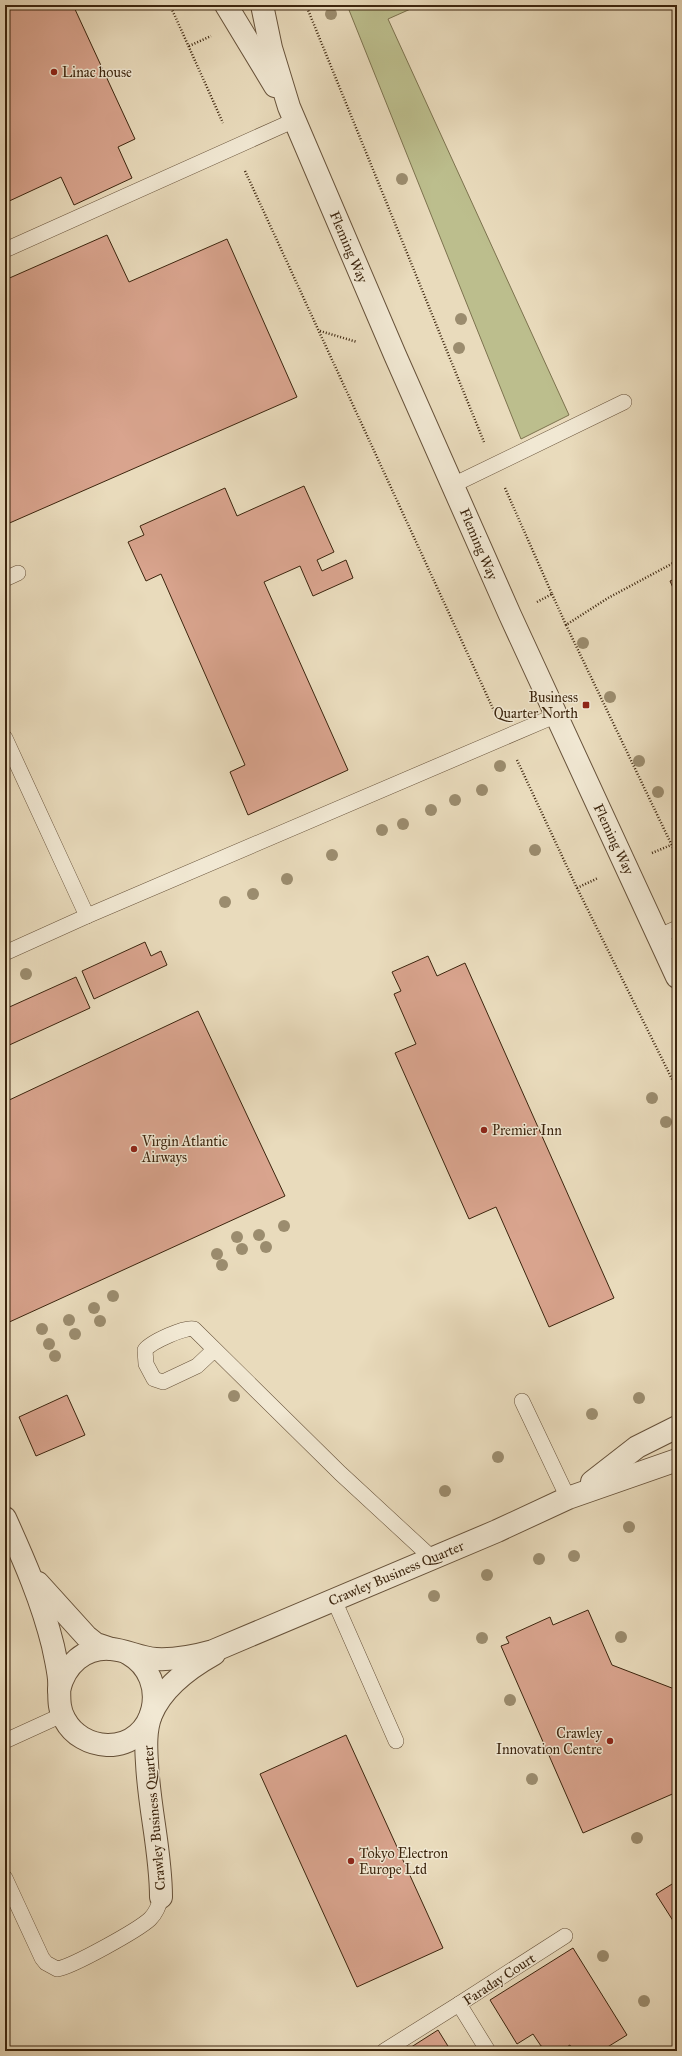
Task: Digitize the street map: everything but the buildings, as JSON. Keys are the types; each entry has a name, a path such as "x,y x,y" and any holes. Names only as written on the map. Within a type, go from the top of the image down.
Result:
{"street":[{"name":"Fleming Way","path":"226,5 252,51 292,114"},
{"name":"Fleming Way","path":"262,5 271,48 292,114 395,355 510,615 557,714 668,932 677,977"},
{"name":"Crawley Business Quarter","path":"568,1498 595,1480 637,1447 677,1427"},
{"name":"Crawley Business Quarter","path":"5,1518 28,1567 41,1588 79,1630 96,1644 148,1658 173,1659 201,1654 225,1647 568,1498 677,1460"},
{"name":"Crawley Business Quarter","path":"28,1567 53,1646 59,1690 59,1705 62,1715 67,1724 79,1736 94,1743 106,1745 117,1744 134,1736 143,1728 160,1698 174,1683 225,1647"},
{"name":"Crawley Business Quarter","path":"59,1690 64,1675 75,1660 90,1651 120,1651 144,1666 153,1685 154,1700 147,1733 147,1769 160,1870 161,1897"}],"lane":[{"path":"5,250 292,114"},
{"path":"453,485 624,402"},
{"path":"5,954 87,916 557,714"},
{"path":"5,738 87,916"},
{"path":"214,1350 340,1473 432,1558"},
{"path":"522,1401 568,1498"},
{"path":"334,1600 396,1741"},
{"path":"5,1741 62,1715"},
{"path":"5,1878 42,1958 46,1963 57,1969 73,1964 143,1925 156,1913 161,1897"},
{"name":"Faraday Court","path":"488,2051 459,2004 565,1936"},
{"path":"384,2051 459,2004"}],"path":[{"path":"306,5 494,465 566,625 677,856"},
{"path":"566,625 608,598 677,561"},
{"path":"510,615 552,594"}],"green space":[{"path":"347,5 414,5 415,7 388,19 569,415 521,439"},
{"path":"5,1650 8,1714 5,1715"}],"place":[{"name":"Linac house","path":"54,72"},
{"name":"Business Quarter North","path":"586,705"},
{"name":"Premier Inn","path":"484,1130"},
{"name":"Virgin Atlantic Airways","path":"134,1149"},
{"name":"Crawley Innovation Centre","path":"610,1741"},
{"name":"Tokyo Electron Europe Ltd","path":"351,1861"}]}
